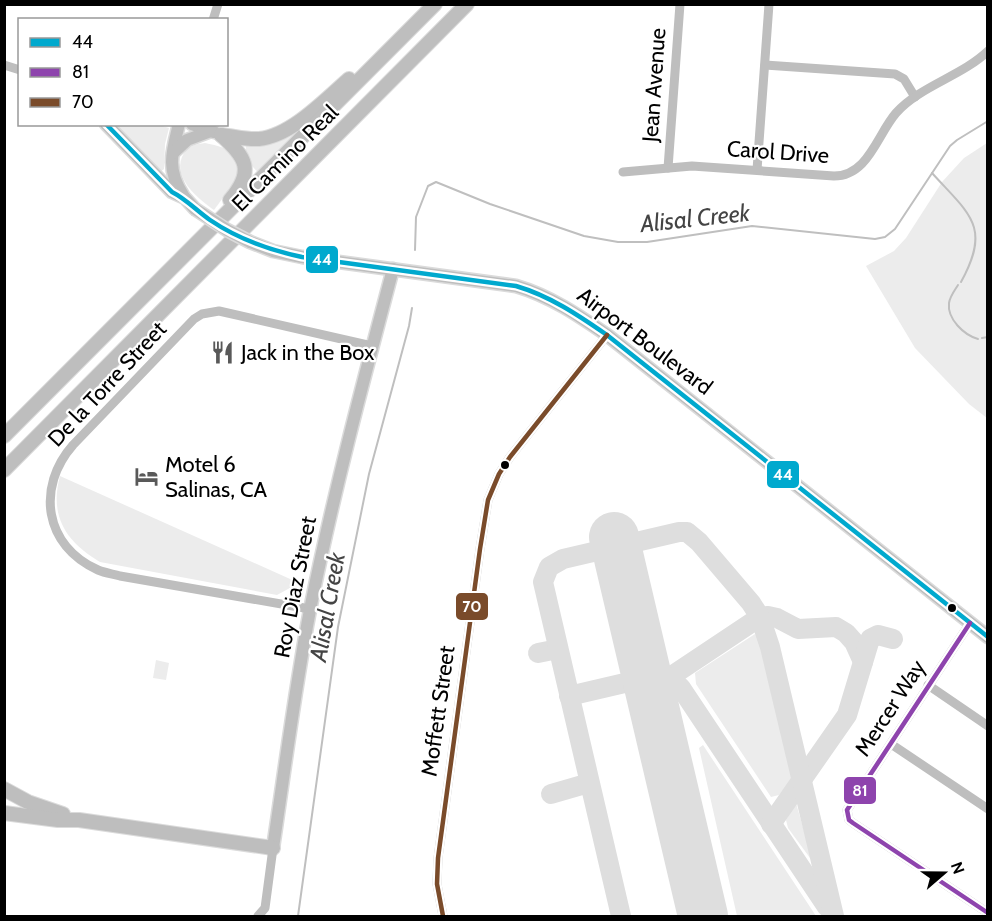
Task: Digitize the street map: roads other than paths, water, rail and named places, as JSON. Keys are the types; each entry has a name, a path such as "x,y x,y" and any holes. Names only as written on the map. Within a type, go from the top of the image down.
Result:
{"highway":[{"name":"El Camino Real","path":"4,436 435,4"},
{"name":"El Camino Real","path":"4,477 9,465 467,4"},
{"path":"216,133 256,139 266,138 288,128 419,21"},
{"path":"174,266 236,194 244,177 245,168 239,150 216,133"},
{"path":"4,789 36,805 79,820"},
{"path":"4,813 58,820 79,820 273,848"}],"main road":[{"name":"Airport Boulevard","path":"108,126 172,192 185,198 226,230 273,251 302,257 496,283 535,292 572,310 607,335 987,637"},
{"path":"179,126 171,166 174,182 185,198"},
{"path":"197,126 216,133"},
{"path":"172,153 187,140 216,133"},
{"name":"Roy Diaz Street","path":"273,848 310,609 346,446 393,269"}],"street":[{"name":"Jean Avenue","path":"668,168 680,4"},
{"path":"757,170 769,4"},
{"name":"Carol Drive","path":"623,172 692,166 834,176 851,173 862,163 894,116 915,97 987,51"},
{"path":"765,65 895,74 904,79 915,97"},
{"name":"De la Torre Street","path":"310,609 120,576 99,570 75,555 56,530 50,500 53,478 60,461 73,445 194,319 202,314 219,311 372,346"},
{"name":"Moffett Street","path":"443,916 437,884 438,858 488,500 498,476 510,457 607,335"},
{"name":"Mercer Way","path":"970,623 848,806 847,815 853,823 987,913"},
{"path":"928,686 987,726"},
{"path":"891,744 987,809"},
{"name":"Roy Diaz Street","path":"258,916 265,908 273,848"}],"waterway":[{"name":"Alisal Creek","path":"415,250 416,217 428,186 436,182 490,204 584,236 618,242 647,242 752,226 875,239 885,237 895,229 950,146 988,121"},
{"path":"932,173 966,211 972,222 975,247 961,282"},
{"path":"958,285 950,300 951,315 957,326 978,339"},
{"name":"Alisal Creek","path":"298,916 338,627 369,474 412,308"},
{"path":"982,338 988,337"}],"place":[{"name":"Jack in the Box","path":"223,352"},
{"name":"Motel 6 Salinas, CA","path":"147,477"}]}
